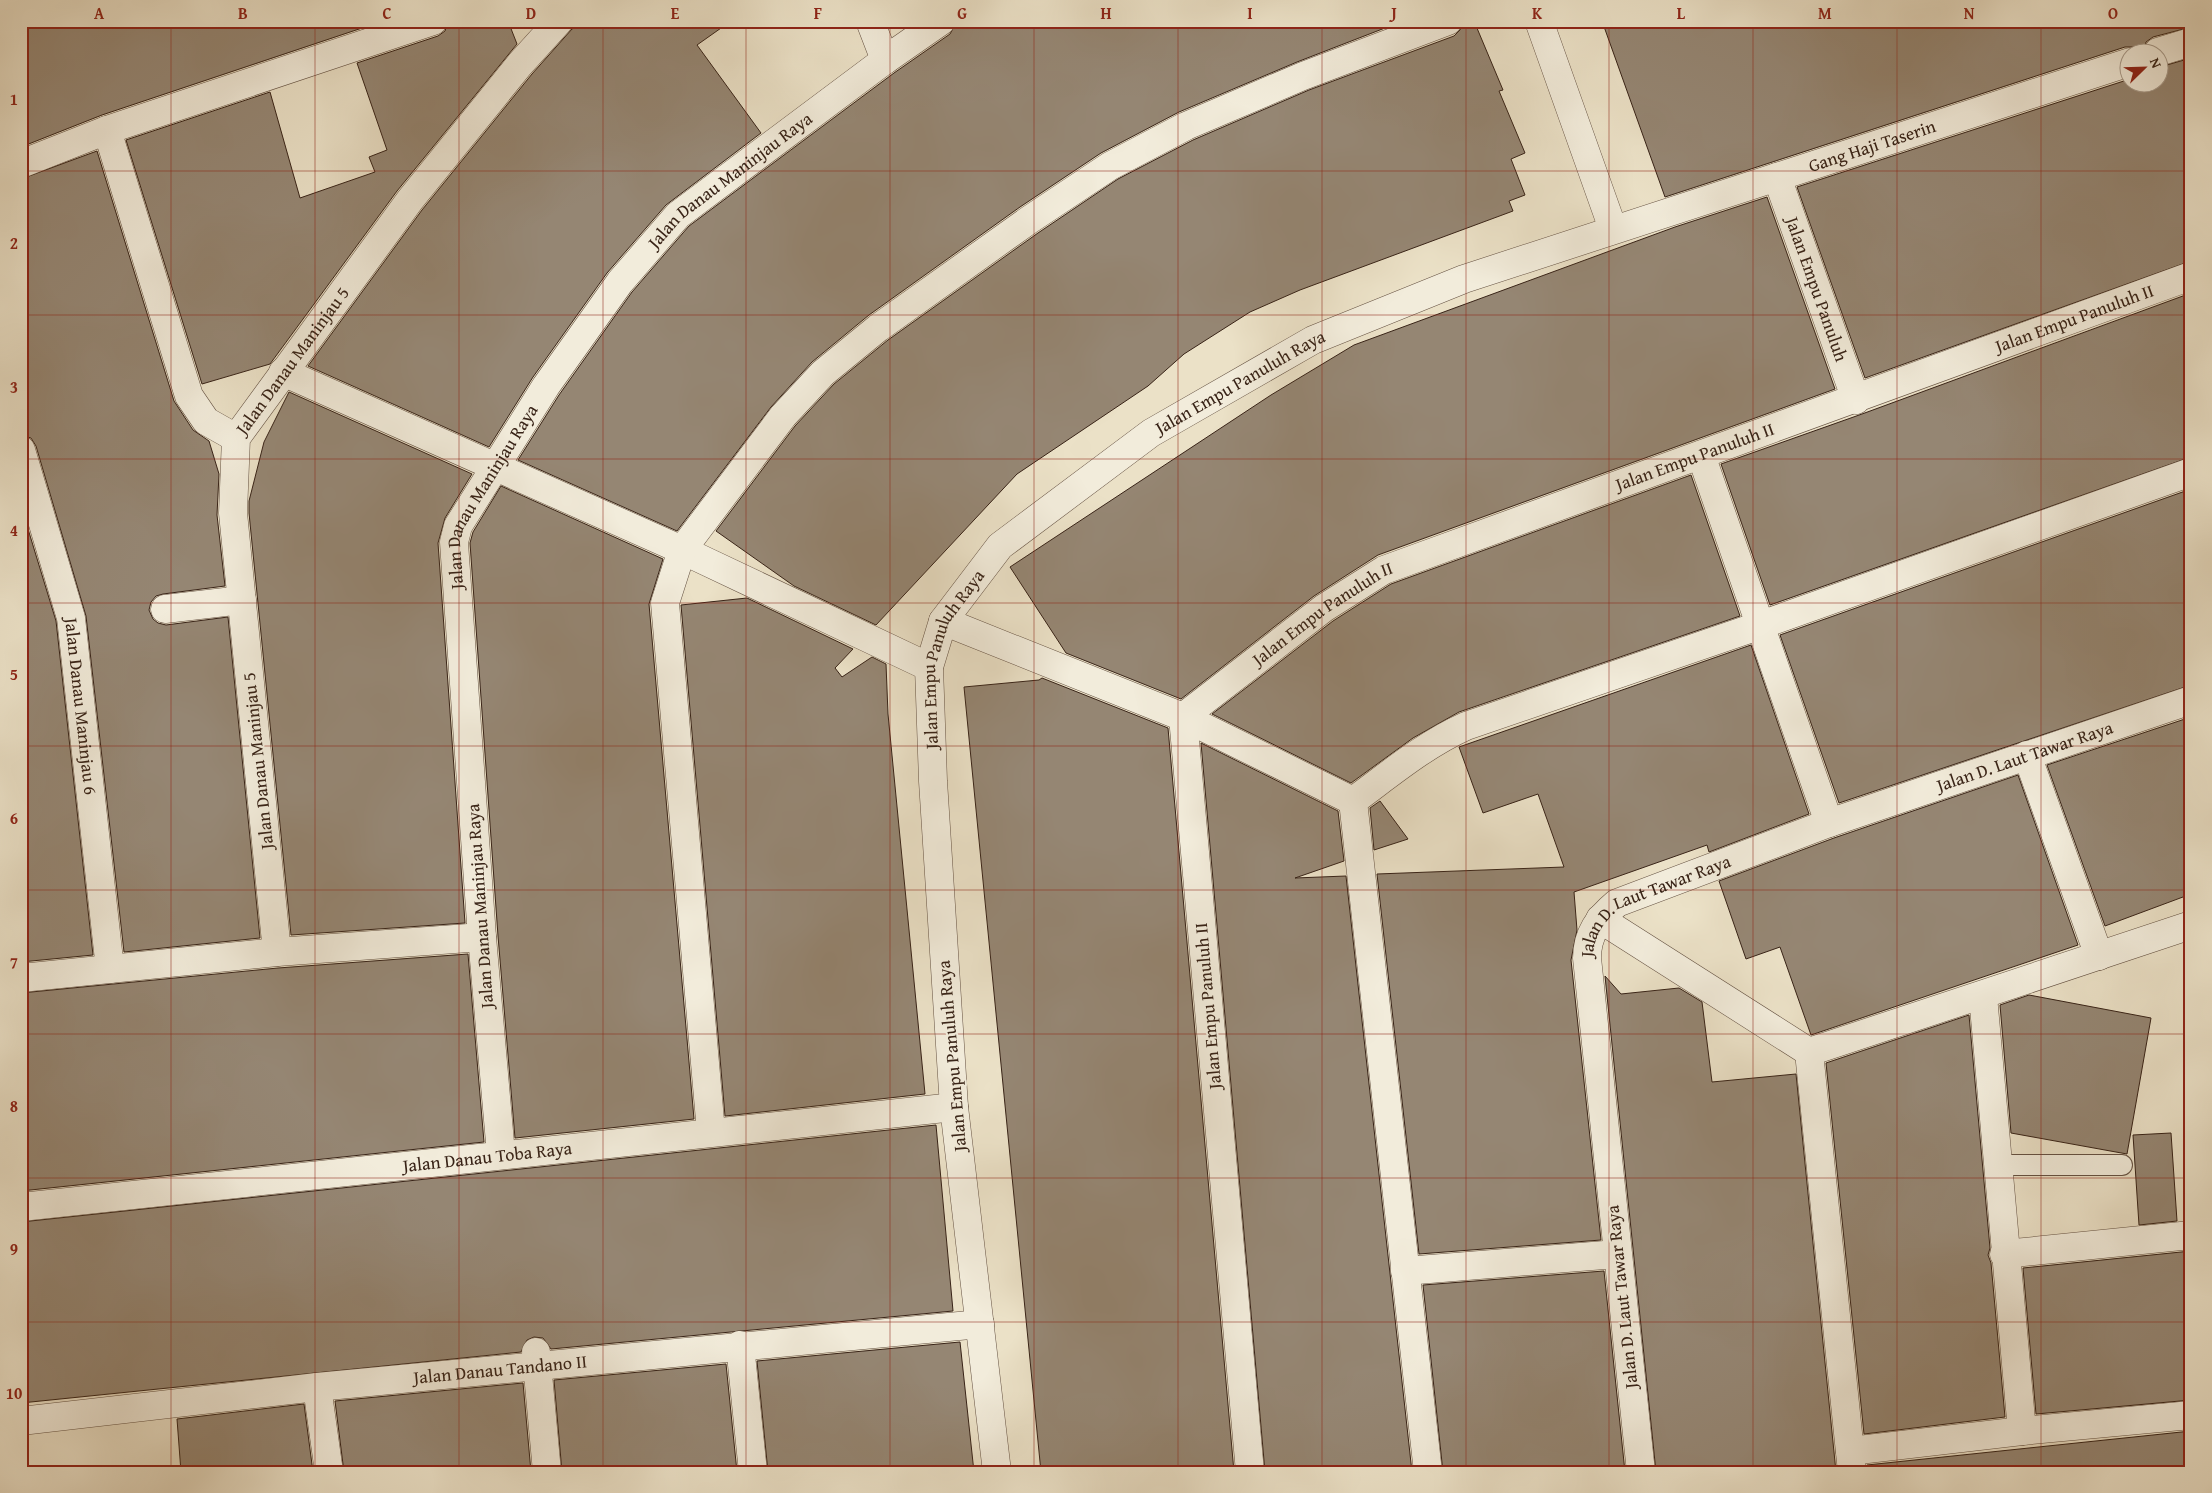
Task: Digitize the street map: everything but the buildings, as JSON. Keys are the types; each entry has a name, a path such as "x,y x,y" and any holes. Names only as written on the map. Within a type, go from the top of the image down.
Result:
{"street":[{"path":"21,164 107,130 433,21"},
{"name":"Jalan Danau Maninjau 5","path":"277,952 233,513 236,438 410,200 520,64 559,21"},
{"path":"870,21 885,60"},
{"name":"Jalan Danau Maninjau Raya","path":"501,1154 482,937 454,542 458,526 546,386 620,282 678,215 885,60 941,21"},
{"path":"711,1132 665,603 682,550 783,416 823,373 878,328 1029,220 1110,166 1186,126 1303,76 1448,21"},
{"path":"1540,21 1613,229"},
{"path":"2170,48 2191,42"},
{"name":"Gang Haji Taserin","path":"1613,229 2120,65"},
{"path":"107,130 189,396 206,421 236,438"},
{"name":"Jalan Empu Panuluh","path":"1777,177 1856,400"},
{"name":"Jalan Empu Panuluh Raya","path":"998,1472 954,1107 933,781 929,667 943,621 1000,546 1151,433 1313,340 1464,279 1613,229"},
{"name":"Jalan Empu Panuluh II","path":"1250,1472 1183,717 1324,608 1384,570 1856,400 2191,276"},
{"path":"284,372 682,550 929,667"},
{"name":"Jalan Danau Maninjau 6","path":"21,450 71,618 110,969"},
{"path":"1701,455 1829,823"},
{"path":"1353,801 1416,754 1444,736 1466,726 1761,625 2191,472"},
{"path":"165,609 242,600"},
{"path":"943,621 1183,717 1353,801"},
{"name":"Jalan D. Laut Tawar Raya","path":"1641,1472 1586,958 1587,945 1600,919 1617,903 1829,823 2191,700"},
{"path":"2027,755 2100,956"},
{"path":"1353,801 1428,1472"},
{"path":"1600,919 1809,1052"},
{"path":"1809,1052 1984,996 2191,925"},
{"path":"21,978 277,952 482,937"},
{"path":"1984,996 1999,1164 2004,1254 2022,1431"},
{"path":"1809,1052 1851,1462 2022,1431 2191,1416"},
{"name":"Jalan Danau Toba Raya","path":"21,1207 501,1154 954,1107"},
{"path":"2004,1254 2191,1235"},
{"path":"1405,1271 1617,1254"},
{"name":"Jalan Danau Tandano II","path":"21,1421 317,1388 537,1359 740,1345 980,1324"},
{"path":"740,1345 753,1472"},
{"path":"537,1359 547,1472"},
{"path":"317,1388 329,1472"}],"lane":[{"path":"1999,1164 2122,1165"}]}
